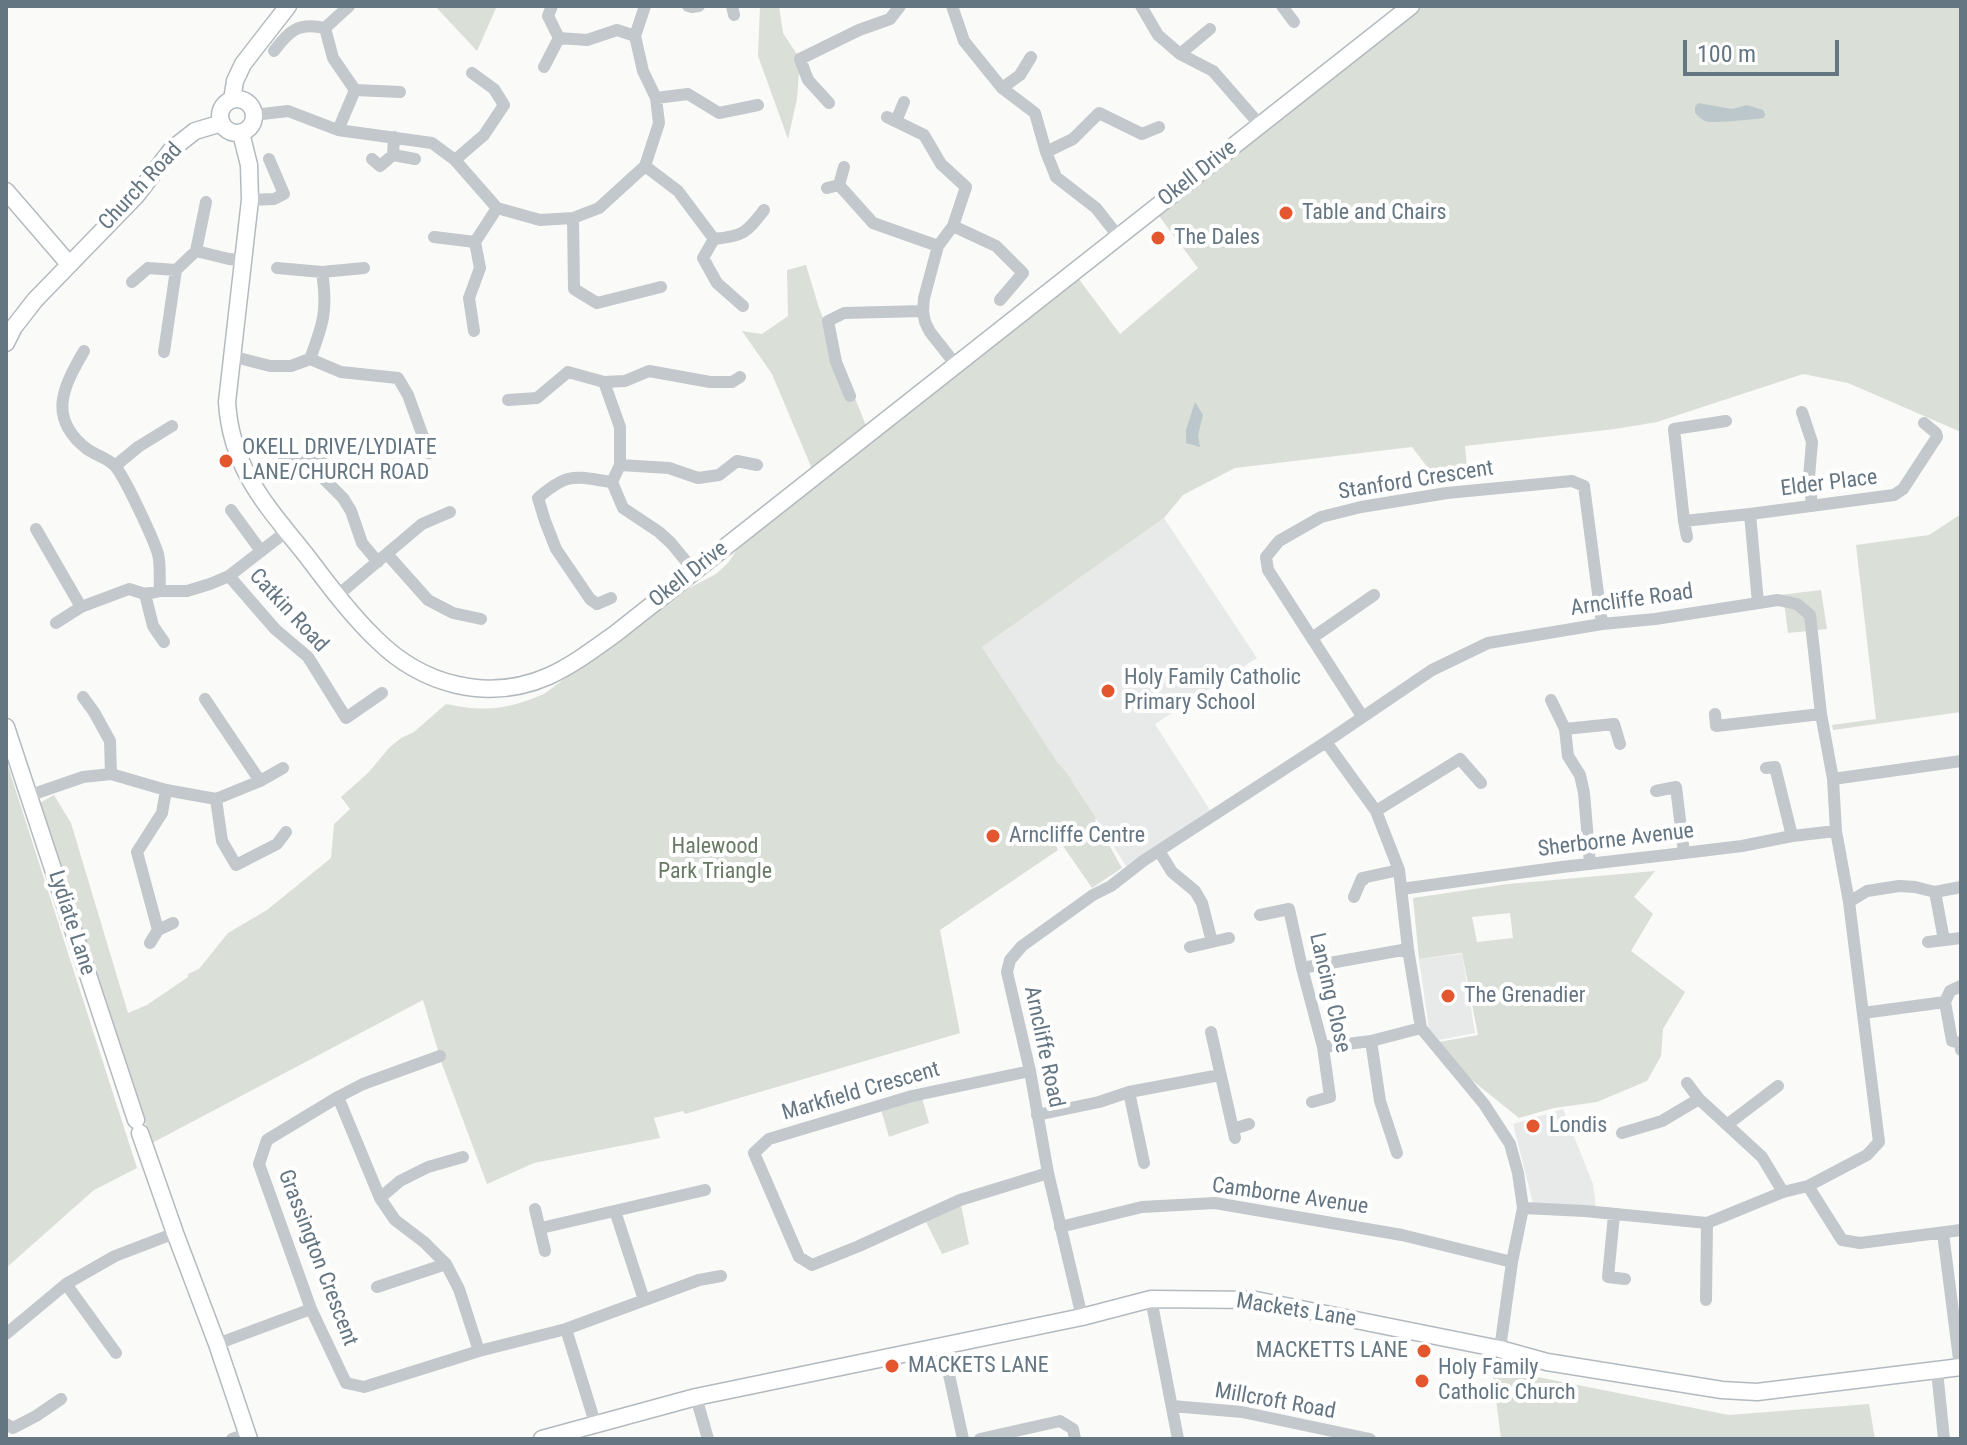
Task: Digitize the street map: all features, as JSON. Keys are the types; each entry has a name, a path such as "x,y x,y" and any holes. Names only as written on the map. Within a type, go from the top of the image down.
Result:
{"street":[{"path":"232,100 235,81 243,64 288,6"},
{"path":"325,28 349,6"},
{"path":"552,6 548,16 559,38"},
{"path":"254,115 288,111 338,130 432,143 455,160 497,208 540,220 573,218 599,208 645,166 659,123 656,98 643,71 635,36 645,6"},
{"path":"688,6 699,6"},
{"path":"829,103 808,80 800,59 859,30 890,19 900,6"},
{"path":"952,6 964,41 1002,88 1035,113 1056,177 1096,208 1118,236"},
{"path":"1141,6 1158,35 1180,54 1213,71 1260,125"},
{"path":"1282,6 1294,22"},
{"name":"Okell Drive","path":"241,133 249,165 250,200 227,402 230,432 249,481 338,595 378,642 399,659 419,672 453,685 473,689 512,687 548,676 615,634 1411,6"},
{"path":"274,51 293,30 312,25 325,28"},
{"path":"325,28 333,58 355,90"},
{"path":"1180,54 1210,29"},
{"path":"559,38 587,40 617,30 635,36"},
{"path":"544,67 559,38"},
{"path":"1002,88 1020,75 1031,57"},
{"path":"455,160 484,135 504,105 494,89 472,73"},
{"path":"355,90 400,92"},
{"path":"338,130 355,90"},
{"path":"656,98 688,94 719,113 758,105"},
{"path":"232,100 247,103 254,115 252,124 241,133 230,131 220,118 223,107 232,100"},
{"path":"904,102 892,119 924,135 941,164 966,187 953,226 938,246 923,311 930,332 956,365"},
{"path":"1046,152 1073,139 1099,113 1142,134 1159,127"},
{"name":"Church Road","path":"69,264 136,196 172,149 195,131 222,123"},
{"path":"372,159 380,166 393,155 394,137"},
{"path":"393,155 415,159"},
{"path":"250,200 274,199 284,194 269,159"},
{"path":"645,166 678,191 714,239"},
{"path":"844,167 833,186 873,223 938,246"},
{"path":"6,191 69,264 23,314 6,343"},
{"path":"164,352 176,270 196,251 206,202"},
{"path":"474,331 469,298 480,268 475,242 497,208"},
{"path":"714,239 733,237 748,231 764,210"},
{"path":"573,218 574,289 597,303 661,287"},
{"path":"953,226 996,246 1029,272 1000,300"},
{"path":"434,237 475,242"},
{"path":"714,239 703,258 717,283 743,306"},
{"path":"196,251 244,260"},
{"path":"132,282 148,268 176,270"},
{"path":"277,268 322,272 364,268"},
{"path":"310,359 323,326 326,298 322,272"},
{"path":"850,396 836,362 828,321 844,313 923,311"},
{"path":"84,351 67,380 62,398 64,418 74,437 88,450 115,466 159,555 160,591"},
{"path":"231,356 270,366 291,366 310,359 341,372 398,378 408,395 429,453"},
{"path":"508,400 537,398 568,372 604,382 625,381 649,371 710,382 732,382 740,377"},
{"path":"604,382 620,427 620,465 612,482 623,508 659,532 694,571"},
{"path":"1802,412 1812,442 1809,477 1812,506"},
{"path":"1687,537 1674,429 1726,421"},
{"path":"1924,423 1936,433 1936,440 1952,436"},
{"path":"115,466 172,426"},
{"name":"Elder Place","path":"1684,521 1894,495 1903,489 1936,440"},
{"path":"284,458 320,455 336,446"},
{"path":"320,455 322,477 351,511 362,543 428,600 453,613 481,619"},
{"path":"620,465 669,468 698,478 719,475 737,461 757,465"},
{"path":"611,598 593,609 590,599 556,549 538,498 552,485 570,477 612,482"},
{"name":"Stanford Crescent","path":"1362,716 1268,570 1266,557 1279,541 1321,517 1447,493 1572,481 1584,486 1602,624"},
{"path":"231,510 261,551"},
{"path":"338,595 422,524 450,512"},
{"path":"1750,514 1758,603"},
{"path":"36,529 81,607"},
{"path":"56,623 81,607 129,589 145,594 187,591 229,576 287,531"},
{"name":"Catkin Road","path":"229,576 275,629 308,657 345,724 382,693"},
{"path":"145,594 153,626 164,642"},
{"path":"1312,638 1374,595"},
{"name":"Arncliffe Road","path":"1082,1317 1048,1173 1030,1071 1007,972 1010,960 1022,946 1093,895 1111,886 1432,670 1488,643 1778,600 1797,604 1810,615 1879,1142 1867,1155 1808,1186 1783,1192 1707,1223 1523,1208"},
{"path":"83,697 110,741 111,774"},
{"path":"205,699 260,781"},
{"path":"1551,700 1565,729 1568,756 1580,775 1590,864"},
{"path":"1715,714 1716,726 1821,714"},
{"path":"1565,729 1614,724 1620,744"},
{"name":"Lydiate Lane","path":"6,727 138,1126 217,1344 243,1437"},
{"path":"1326,742 1376,811 1399,870 1421,1028 1484,1104 1510,1144 1523,1208 1500,1349"},
{"path":"1376,811 1460,759 1481,783"},
{"path":"1833,779 1961,761"},
{"path":"1766,768 1775,767 1792,836"},
{"path":"28,796 83,777 111,774 166,790 216,799 283,768"},
{"path":"1656,791 1676,787 1684,853"},
{"path":"158,930 137,852 162,813 166,790"},
{"path":"216,799 222,841 236,865 235,879"},
{"name":"Sherborne Avenue","path":"1401,889 1742,846 1836,831"},
{"path":"236,865 277,844 286,832"},
{"path":"1159,851 1172,872 1195,891 1202,903 1212,942"},
{"path":"1354,897 1362,879 1399,870"},
{"path":"1849,902 1867,891 1899,886 1935,892 1961,887"},
{"path":"1935,892 1944,940"},
{"name":"Lancing Close","path":"1260,915 1289,909 1323,1047 1330,1097 1312,1102"},
{"path":"150,943 158,930 173,923"},
{"path":"1190,947 1229,938"},
{"path":"1928,942 1961,938"},
{"path":"1302,968 1408,949"},
{"path":"1961,986 1950,991 1945,1002 1952,1041 1960,1043 1961,1050"},
{"path":"1863,1013 1945,1002"},
{"path":"1323,1047 1371,1041 1421,1028"},
{"path":"1211,1032 1234,1133 1249,1124"},
{"path":"1371,1041 1380,1101 1397,1153"},
{"name":"Grassington Crescent","path":"440,1056 363,1084 338,1097 267,1140 259,1164 311,1309 346,1383 364,1387 479,1351 566,1329 699,1280 721,1276"},
{"name":"Markfield Crescent","path":"1030,1071 912,1096 769,1139 754,1153 799,1257 812,1265 960,1200 1048,1173"},
{"path":"1037,1115 1099,1102 1129,1092 1220,1075"},
{"path":"1687,1083 1699,1099 1762,1157 1783,1192"},
{"path":"1728,1124 1778,1086"},
{"path":"1129,1092 1143,1163"},
{"path":"338,1097 380,1198 395,1220 446,1264 459,1289 479,1351"},
{"path":"1622,1133 1662,1121 1699,1099"},
{"path":"380,1198 400,1181 428,1167 463,1157"},
{"path":"1808,1186 1842,1240 1860,1243 1961,1230"},
{"path":"541,1228 705,1190"},
{"name":"Camborne Avenue","path":"1060,1227 1142,1207 1215,1203 1402,1235 1512,1262"},
{"path":"535,1209 545,1251"},
{"path":"615,1211 644,1300"},
{"path":"1614,1215 1608,1277 1625,1279"},
{"path":"1706,1300 1707,1223"},
{"path":"6,1334 66,1284 115,1256 175,1233"},
{"path":"1943,1233 1961,1367"},
{"path":"377,1287 446,1264"},
{"path":"66,1284 116,1353"},
{"path":"1151,1299 1178,1439"},
{"name":"Mackets Lane","path":"542,1439 696,1397 943,1347 1151,1299 1256,1300 1500,1349 1547,1362 1722,1390 1757,1392 1961,1367"},
{"path":"217,1344 311,1309"},
{"path":"566,1329 596,1426"},
{"path":"943,1347 963,1439"},
{"path":"1937,1371 1944,1439"},
{"path":"696,1397 708,1439"},
{"path":"9,1426 36,1416 61,1399"},
{"name":"Millcroft Road","path":"1172,1406 1242,1412 1312,1434 1370,1439"},
{"path":"980,1439 1060,1421 1073,1429 1075,1439"}],"shaded area":[{"path":"1698,103 1732,109 1747,105 1763,110 1765,114 1764,118 1709,122 1695,113"},
{"path":"1195,402 1203,415 1198,435 1200,447 1186,443 1186,430"},
{"name":"Holy Family Catholic Primary School","path":"1164,518 1257,658 1155,724 1210,810 1126,866 982,647"},
{"path":"1462,954 1475,1033 1439,1040 1429,1029 1419,959"},
{"path":"1563,1109 1593,1184 1596,1207 1533,1203 1513,1124"}],"green space":[{"path":"435,6 497,6 477,51"},
{"path":"760,6 779,6 783,33 800,59 797,99 788,139 758,56"},
{"name":"Halewood Park Triangle","path":"1419,6 1961,6 1961,432 1848,383 1803,374 1657,422 1465,446 1468,478 1438,481 1412,447 1235,468 1183,495 1164,518 982,647 1096,818 1122,868 1092,888 1061,843 1056,846 1058,850 940,930 960,1033 685,1114 683,1111 654,1118 660,1138 534,1163 487,1184 442,1064 423,1000 152,1143 38,804 54,795 71,823 128,1013 147,1005 199,969 228,933 267,910 331,858 334,824 350,809 341,797 368,773 389,748 414,732 446,704 496,708 544,694 680,593 716,574 742,542 1078,278 1120,334 1198,268 1159,216 1336,69"},
{"path":"806,265 819,308 869,433 815,476 772,374 742,331 762,334 788,316 787,270"},
{"path":"1961,514 1961,712 1833,730 1832,725 1876,719 1856,545 1929,535"},
{"path":"1821,590 1827,629 1788,633 1784,602 1780,595"},
{"path":"6,760 137,1168 94,1190 6,1268"},
{"path":"1655,871 1634,897 1653,914 1631,951 1685,992 1663,1029 1661,1056 1647,1081 1597,1102 1554,1108 1519,1118 1468,1077 1439,1042 1478,1035 1462,953 1419,959 1413,898 1508,884","holes":["1510,913 1513,938 1477,942 1472,917"]},
{"path":"921,1094 929,1123 889,1137 880,1106"},
{"path":"960,1200 969,1244 942,1254 924,1218"},
{"path":"1492,1368 1729,1415 1869,1404 1875,1439 1501,1439"}],"place":[{"name":"Table and Chairs","path":"1286,213"},
{"name":"The Dales","path":"1158,238"},
{"name":"OKELL DRIVE/LYDIATE LANE/CHURCH ROAD","path":"226,461"},
{"name":"Holy Family Catholic Primary School","path":"1108,691"},
{"name":"Arncliffe Centre","path":"993,836"},
{"name":"The Grenadier","path":"1448,996"},
{"name":"Londis","path":"1533,1126"},
{"name":"MACKETTS LANE","path":"1424,1351"},
{"name":"MACKETS LANE","path":"892,1366"},
{"name":"Holy Family Catholic Church","path":"1422,1381"}]}
